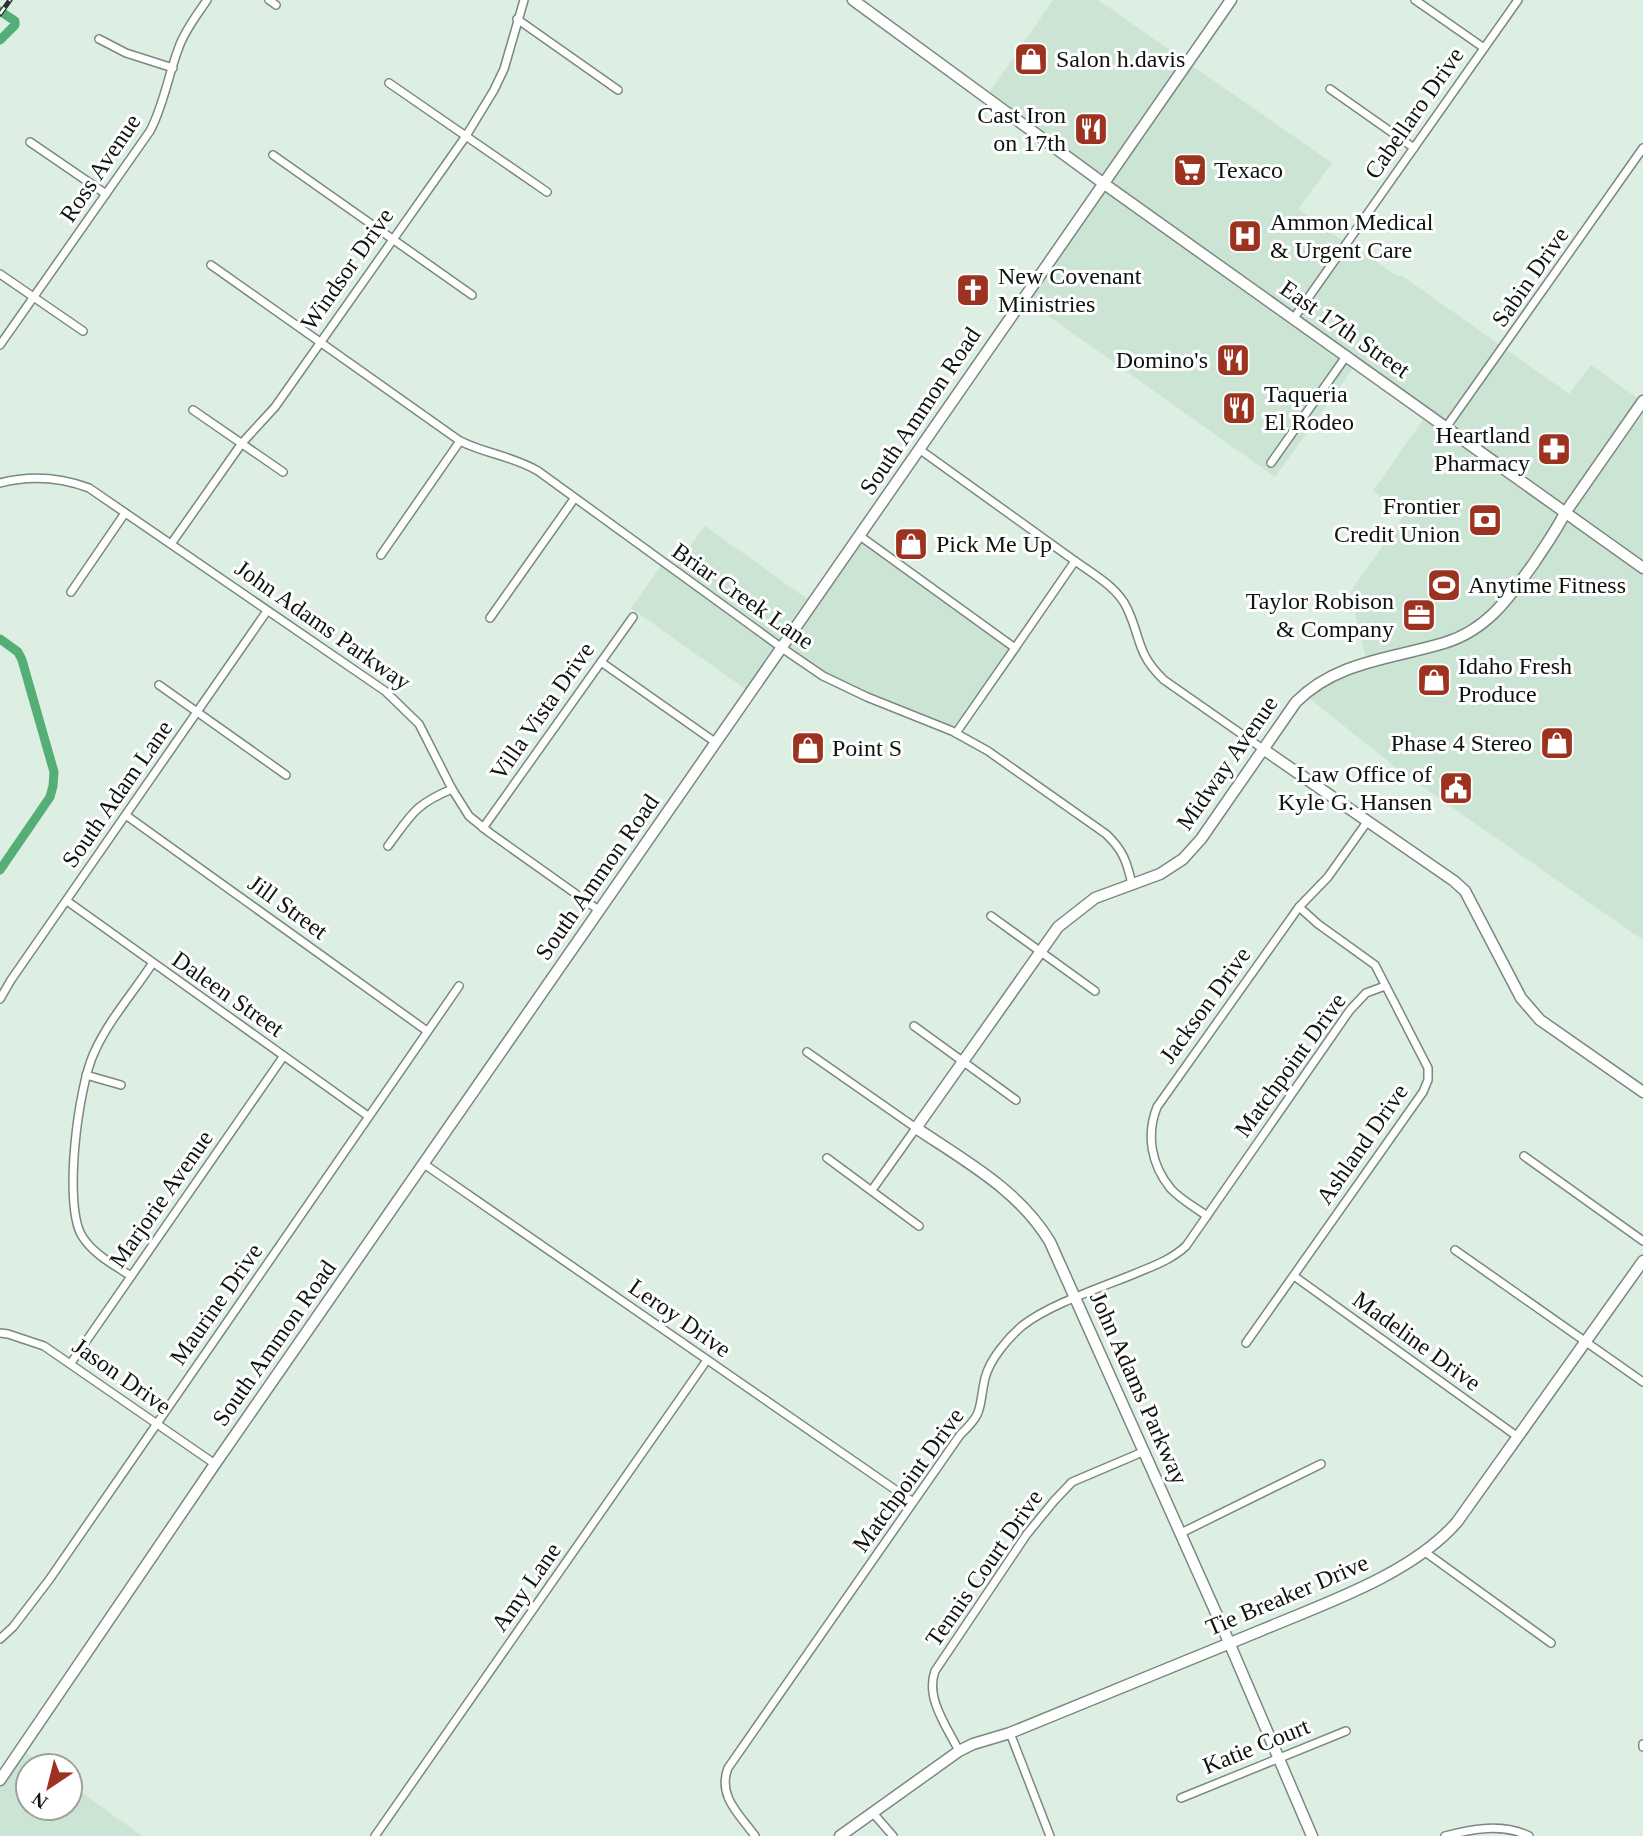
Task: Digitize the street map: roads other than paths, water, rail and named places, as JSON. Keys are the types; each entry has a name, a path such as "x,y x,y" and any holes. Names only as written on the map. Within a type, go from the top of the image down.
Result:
{"street":[{"name":"Ross Avenue","path":"0,345 159,115 179,46 188,27 207,0"},
{"name":"Windsor Drive","path":"171,544 242,443 275,407 391,238 466,136 504,69 524,0"},
{"name":"East 17th Street","path":"853,0 1103,183 1643,568"},
{"name":"South Ammon Road","path":"0,1780 215,1464 1231,0"},
{"path":"1415,0 1484,48"},
{"name":"Cabellaro Drive","path":"1294,318 1518,0"},
{"path":"517,19 618,90"},
{"path":"99,39 126,53 173,68"},
{"path":"389,83 547,192"},
{"path":"1330,89 1414,148"},
{"path":"30,142 106,194"},
{"name":"Sabin Drive","path":"1447,426 1643,148"},
{"path":"272,155 472,295"},
{"name":"Briar Creek Lane","path":"211,265 460,441 520,461 823,676 956,733 988,751 1106,834 1121,848 1127,860 1132,884"},
{"path":"0,274 83,331"},
{"path":"1271,463 1347,355"},
{"name":"Midway Avenue","path":"872,1190 1058,927 1095,898 1160,874 1182,859 1201,839 1296,702 1323,679 1348,667 1446,643 1479,627 1507,601 1643,401"},
{"path":"194,410 283,472"},
{"path":"382,555 460,441"},
{"path":"919,449 1108,585 1127,608 1141,651 1150,667 1164,680 1454,881 1465,891 1521,998 1530,1009 1540,1020 1643,1093"},
{"name":"John Adams Parkway","path":"0,483 41,477 66,480 89,488 385,691 419,724 469,816 600,911"},
{"path":"490,618 574,499"},
{"path":"71,592 125,513"},
{"path":"860,536 1015,648"},
{"path":"956,733 1075,561"},
{"name":"South Adam Lane","path":"0,999 267,611"},
{"name":"Villa Vista Drive","path":"483,828 633,617"},
{"path":"601,662 715,742"},
{"path":"159,685 286,775"},
{"path":"388,846 416,808 426,800 452,789"},
{"name":"Jill Street","path":"127,816 427,1031"},
{"name":"Jackson Drive","path":"1207,1216 1172,1189 1154,1156 1150,1124 1157,1107 1299,907 1328,877 1367,822"},
{"name":"Daleen Street","path":"66,901 368,1116"},
{"name":"Ashland Drive","path":"1246,1343 1423,1092 1428,1080 1428,1068 1375,965 1318,925 1299,907"},
{"path":"991,916 1095,991"},
{"path":"131,1276 88,1245 80,1233 76,1220 74,1177 78,1111 94,1053 152,964"},
{"name":"Maurine Drive","path":"0,1639 13,1627 49,1580 459,986"},
{"name":"Matchpoint Drive","path":"755,1836 728,1799 724,1779 728,1768 960,1435 975,1421 980,1412 986,1376 1002,1348 1024,1324 1076,1298 1168,1260 1186,1246 1350,1010 1366,993 1385,986"},
{"path":"914,1026 1016,1100"},
{"name":"John Adams Parkway","path":"807,1052 998,1184 1019,1201 1051,1242 1230,1643 1312,1836"},
{"name":"Marjorie Avenue","path":"71,1363 283,1057"},
{"path":"86,1075 121,1085"},
{"path":"1524,1156 1643,1241"},
{"path":"827,1158 919,1226"},
{"name":"Leroy Drive","path":"425,1164 914,1502"},
{"path":"1455,1250 1643,1382"},
{"name":"Tie Breaker Drive","path":"840,1836 959,1751 973,1744 1010,1733 1230,1643 1375,1580 1408,1564 1425,1552 1457,1522 1643,1261"},
{"name":"Madeline Drive","path":"1294,1276 1518,1437"},
{"name":"Jason Drive","path":"0,1333 44,1346 215,1464"},
{"name":"Amy Lane","path":"375,1836 708,1360"},
{"name":"Tennis Court Drive","path":"959,1751 934,1700 932,1680 935,1671 1027,1534 1054,1500 1073,1482 1145,1451"},
{"path":"1181,1533 1321,1464"},
{"path":"1425,1552 1551,1643"},
{"name":"Katie Court","path":"1181,1798 1346,1731"},
{"path":"1010,1733 1051,1836"},
{"path":"873,1813 892,1836"},
{"path":"1445,1836 1476,1828 1516,1830 1529,1836"}],"waterway":[{"path":"0,11 15,21 15,25 0,40"},
{"path":"0,639 18,652 22,660 54,772 50,797 0,870"}],"railway":[{"path":"0,14 10,0"}],"place":[{"name":"Salon h.davis","path":"1031,59"},
{"name":"Cast Iron on 17th","path":"1091,129"},
{"name":"Texaco","path":"1190,170"},
{"name":"Ammon Medical & Urgent Care","path":"1245,236"},
{"name":"New Covenant Ministries","path":"973,290"},
{"name":"Domino's","path":"1233,360"},
{"name":"Taqueria El Rodeo","path":"1239,408"},
{"name":"Heartland Pharmacy","path":"1554,449"},
{"name":"Frontier Credit Union","path":"1485,520"},
{"name":"Pick Me Up","path":"911,544"},
{"name":"Anytime Fitness","path":"1444,585"},
{"name":"Taylor Robison & Company","path":"1419,615"},
{"name":"Idaho Fresh Produce","path":"1434,680"},
{"name":"Phase 4 Stereo","path":"1557,743"},
{"name":"Point S","path":"808,748"},
{"name":"Law Office of Kyle G. Hansen","path":"1456,788"}]}
